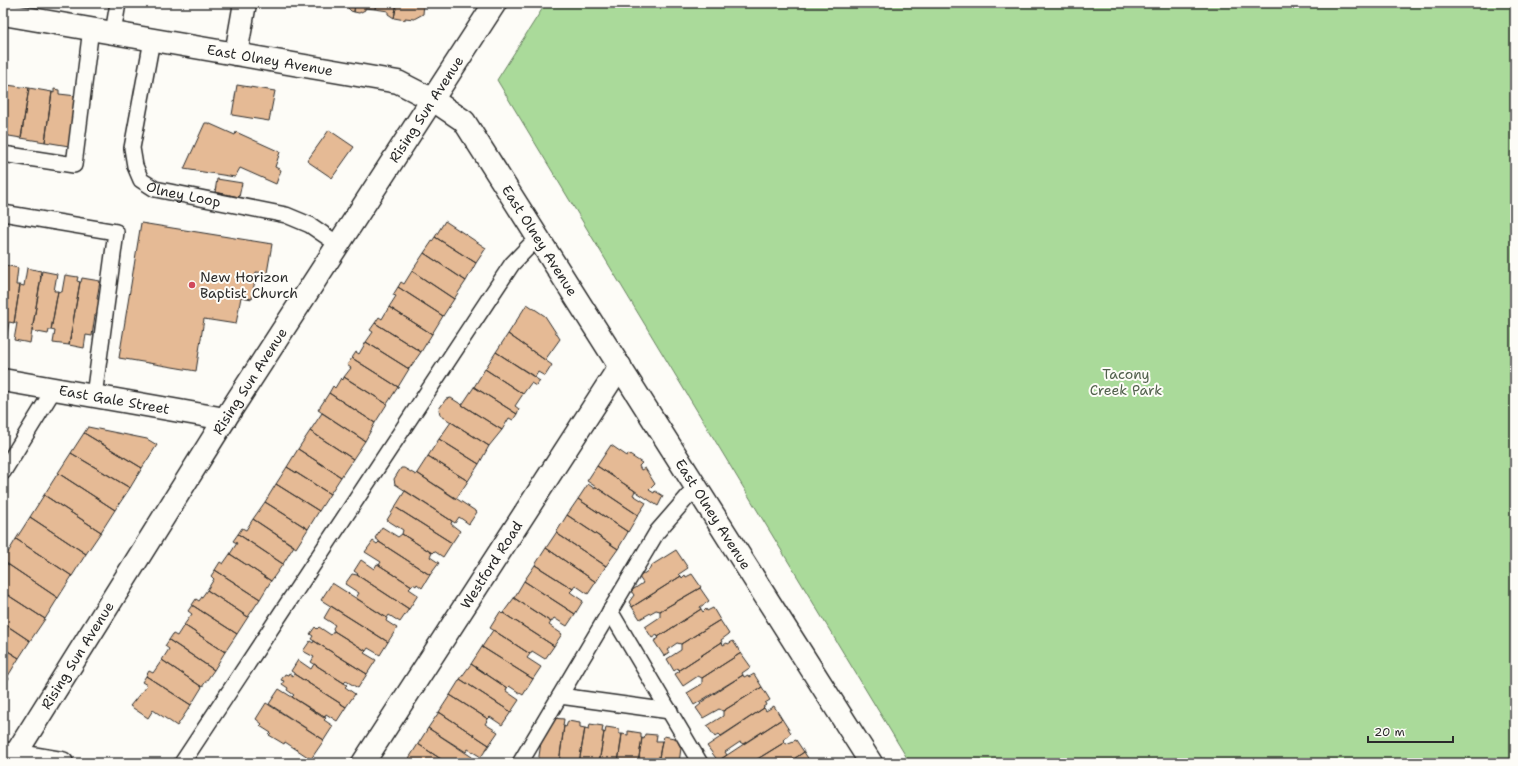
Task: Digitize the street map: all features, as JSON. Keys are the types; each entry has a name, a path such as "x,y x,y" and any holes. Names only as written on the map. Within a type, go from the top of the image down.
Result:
{"street":[{"path":"236,54 245,3"},
{"name":"Rising Sun Avenue","path":"9,757 225,419 495,3"},
{"name":"East Olney Avenue","path":"3,14 398,82 433,100 464,121 697,486 871,763"},
{"name":"Westford Road","path":"363,763 620,366"},
{"name":"East Gale Street","path":"3,380 225,419"},
{"path":"9,757 62,763"}],"lane":[{"path":"113,33 118,3"},
{"path":"3,154 74,165 91,28"},
{"name":"Olney Loop","path":"152,40 132,148 135,166 141,180 155,189 286,215 310,225 339,245"},
{"path":"3,213 116,232 94,396"},
{"path":"182,763 512,264 538,237"},
{"path":"3,472 54,389"},
{"path":"520,763 657,532 697,486"},
{"path":"610,611 700,763"},
{"path":"560,696 670,711"}],"green space":[{"name":"Tacony Creek Park","path":"546,3 1515,3 1515,763 910,763 497,80"}],"building":[{"path":"313,3 323,3 317,6 312,5"},
{"path":"340,3 355,3 354,12 347,7 347,4"},
{"path":"355,3 376,3 375,9 365,8 365,10 359,13 354,12"},
{"path":"376,3 397,3 394,18 388,14 388,11 375,9"},
{"path":"397,3 424,3 423,14 414,19 405,18 405,20 394,18"},
{"path":"3,85 7,85 3,108"},
{"path":"7,85 29,88 21,138 3,135 3,108"},
{"path":"237,85 275,91 269,121 232,115"},
{"path":"29,88 52,92 45,142 21,138"},
{"path":"54,89 59,90 59,94 77,96 69,146 45,142 52,92 54,93"},
{"path":"205,123 235,135 236,132 280,152 275,167 281,170 276,184 240,168 235,177 184,169"},
{"path":"329,130 354,147 332,178 307,161"},
{"path":"217,179 242,183 239,197 215,192"},
{"path":"445,221 486,248 476,263 435,237"},
{"name":"New Horizon Baptist Church","path":"141,223 272,244 267,273 256,272 252,299 241,297 236,324 204,319 196,371 119,358"},
{"path":"435,237 476,263 466,281 424,253"},
{"path":"424,253 466,281 454,299 412,271"},
{"path":"5,265 18,268 16,285 20,285 14,323 9,322 7,336 3,335 3,270"},
{"path":"27,268 41,271 30,343 14,340 17,323 14,323 20,285 24,286"},
{"path":"42,271 57,274 54,291 58,291 51,330 49,330 48,334 32,331"},
{"path":"412,271 454,299 443,316 398,287 401,282 404,284"},
{"path":"65,275 78,277 77,281 80,282 69,345 53,343 55,331 51,330 58,291 62,292"},
{"path":"82,278 100,281 97,299 102,300 99,316 95,315 92,336 86,335 84,348 69,345 80,282"},
{"path":"398,287 443,316 432,334 389,307 396,296 393,295"},
{"path":"527,304 545,316 560,339 545,360 508,334"},
{"path":"389,307 432,334 421,352 375,323 379,317 382,319"},
{"path":"375,323 421,352 409,369 366,342 373,332 370,330"},
{"path":"508,334 552,365 545,376 538,372 535,377 496,352"},
{"path":"366,342 409,369 398,387 352,358 356,352 359,354"},
{"path":"496,352 540,381 536,386 531,383 523,394 485,369"},
{"path":"352,358 398,387 387,404 344,377 351,368 347,365"},
{"path":"485,369 523,394 515,406 519,409 517,414 474,387"},
{"path":"344,377 387,404 375,423 329,393 333,386 335,388 341,378 343,380"},
{"path":"474,387 517,414 513,420 509,418 502,430 462,405"},
{"path":"329,393 375,423 365,441 318,410"},
{"path":"451,398 502,430 489,446 440,415 439,409 446,399"},
{"path":"322,413 365,441 353,459 310,431"},
{"path":"451,422 489,446 479,464 439,439"},
{"path":"88,427 147,439 157,445 142,468 84,433"},
{"path":"310,431 353,459 341,477 298,449"},
{"path":"84,433 142,468 130,488 71,453"},
{"path":"439,439 479,464 468,481 428,456"},
{"path":"611,445 627,456 628,454 642,463 639,466 641,470 645,468 655,484 649,490 654,493 655,491 663,496 658,506 597,466"},
{"path":"298,449 341,477 330,494 287,467"},
{"path":"71,453 130,488 115,510 58,473"},
{"path":"428,456 468,481 456,499 417,473"},
{"path":"597,466 635,491 633,495 646,503 638,515 587,481"},
{"path":"287,467 330,494 319,511 276,484"},
{"path":"401,468 404,468 416,475 417,473 477,512 469,524 459,517 455,523 395,484 394,479"},
{"path":"58,473 115,510 101,532 44,495"},
{"path":"276,484 319,511 308,529 265,502"},
{"path":"588,484 595,489 596,487 638,515 628,532 578,499"},
{"path":"405,491 452,521 451,524 460,531 452,543 395,507"},
{"path":"44,495 101,532 86,554 30,517"},
{"path":"578,499 628,532 618,549 567,515"},
{"path":"265,502 308,529 296,548 253,519"},
{"path":"395,507 452,543 443,557 434,551 432,553 402,534 403,530 387,520"},
{"path":"567,515 618,549 606,566 556,533"},
{"path":"30,517 86,554 72,576 16,539"},
{"path":"253,519 294,546 283,564 238,534 242,528 246,530"},
{"path":"382,527 398,537 402,534 432,553 430,557 439,563 430,575 375,538"},
{"path":"556,533 606,566 596,582 546,548"},
{"path":"238,534 283,564 271,581 230,554 237,543 233,541"},
{"path":"16,539 72,576 58,598 3,561"},
{"path":"373,541 377,544 379,542 430,575 422,588 417,584 416,586 413,584 412,586 379,565 381,562 365,552"},
{"path":"546,548 596,582 588,594 575,585 573,589 535,565"},
{"path":"676,550 688,568 679,574 681,576 632,607 629,602 634,595 631,591 643,583 639,577 649,570 652,565"},
{"path":"230,554 271,581 260,599 215,570 220,562 223,564"},
{"path":"361,560 374,569 377,564 379,565 412,586 409,589 418,595 409,609 357,575 358,574 354,571"},
{"path":"3,561 58,598 45,619 3,592"},
{"path":"535,565 573,589 570,592 583,601 575,614 524,581"},
{"path":"215,570 260,599 248,617 207,590 214,579 211,576"},
{"path":"352,574 357,575 409,609 400,622 389,615 387,618 356,598 359,593 345,584"},
{"path":"692,574 701,587 700,588 660,611 656,610 640,619 632,607 681,576 682,578 685,575 686,577"},
{"path":"524,581 575,614 567,626 554,618 551,622 514,598"},
{"path":"332,583 387,618 386,621 397,628 388,642 321,600"},
{"path":"700,588 709,601 700,607 701,609 658,637 657,635 652,638 645,627 660,617 660,611"},
{"path":"207,590 248,617 237,634 192,605 196,599 199,601"},
{"path":"3,592 45,619 30,641 3,623"},
{"path":"514,598 551,622 549,625 562,634 554,646 503,613"},
{"path":"192,605 237,634 225,652 184,625 192,614 188,611"},
{"path":"331,606 388,642 380,655 368,648 366,651 334,631 333,628 335,625 324,618"},
{"path":"713,608 720,620 681,644 677,643 667,650 669,653 664,656 654,641 659,638 658,637 701,609 703,612 706,609 707,611"},
{"path":"500,612 554,646 545,659 532,651 530,654 490,628"},
{"path":"720,620 729,634 721,640 722,642 679,670 678,668 674,671 667,659 681,650 681,644"},
{"path":"3,623 30,641 19,658 3,648"},
{"path":"184,625 225,652 214,670 169,640 173,634 177,636"},
{"path":"315,627 317,629 319,627 331,635 334,631 366,651 364,653 376,660 367,674 311,639 313,636 310,634"},
{"path":"493,630 530,654 527,658 541,667 533,679 482,647"},
{"path":"169,640 214,670 202,687 162,660 169,649 165,646"},
{"path":"310,641 313,643 314,641 367,674 358,688 346,681 344,683 311,662 314,657 303,651"},
{"path":"733,641 741,653 702,678 698,676 683,686 675,674 680,671 679,670 722,642 723,645"},
{"path":"482,647 533,679 523,695 509,686 507,688 471,664"},
{"path":"3,648 19,658 8,676 3,673"},
{"path":"741,653 751,667 742,673 743,675 694,705 687,693 702,684 702,678"},
{"path":"162,660 202,687 191,705 146,676 149,671 153,673"},
{"path":"298,660 311,669 314,664 347,685 345,687 355,694 346,707 294,674 291,671"},
{"path":"471,664 507,688 506,691 519,700 511,712 460,679"},
{"path":"3,673 9,678 3,687"},
{"path":"289,673 293,676 294,674 346,707 337,721 326,714 324,718 292,697 294,695 287,690 288,688 282,684 284,681 281,680 285,674 288,675"},
{"path":"754,674 762,687 723,711 719,709 703,718 696,708 701,704 700,703 743,675 744,677 748,675 749,677"},
{"path":"146,676 191,705 177,726 153,710 148,718 130,706 147,685 142,682"},
{"path":"460,679 511,712 502,725 490,717 488,719 450,695"},
{"path":"762,687 770,700 765,703 766,705 763,707 764,708 721,736 719,734 715,737 707,726 723,716 723,711"},
{"path":"279,689 326,718 324,720 333,726 324,740 269,704"},
{"path":"450,695 488,719 485,724 498,732 489,745 439,712"},
{"path":"266,703 324,740 311,759 285,742 284,744 269,735 271,733 260,726 262,724 256,719"},
{"path":"774,706 782,719 743,744 740,742 725,752 727,755 718,761 707,746 764,708 766,711"},
{"path":"439,712 489,745 481,757 468,749 466,752 428,728"},
{"path":"552,718 564,719 559,763 538,763 542,735"},
{"path":"782,719 791,733 783,740 785,742 751,763 719,763 718,761"},
{"path":"568,721 580,723 580,727 585,728 579,763 559,763 564,726 566,727"},
{"path":"590,724 603,726 602,732 604,732 599,763 579,763 585,728 589,729"},
{"path":"606,727 619,729 619,734 622,734 618,763 599,763"},
{"path":"428,728 472,757 469,761 473,763 447,763 418,744"},
{"path":"628,731 641,733 642,738 638,763 618,763 622,734 628,735"},
{"path":"645,734 657,735 656,741 662,741 658,763 638,763 642,738 644,739"},
{"path":"664,736 679,739 678,742 681,748 679,763 658,763"},
{"path":"796,740 804,752 788,763 751,763 785,742 786,744"},
{"path":"418,744 447,763 406,763"},
{"path":"804,752 811,763 788,763"}],"place":[{"name":"New Horizon Baptist Church","path":"192,285"}]}
